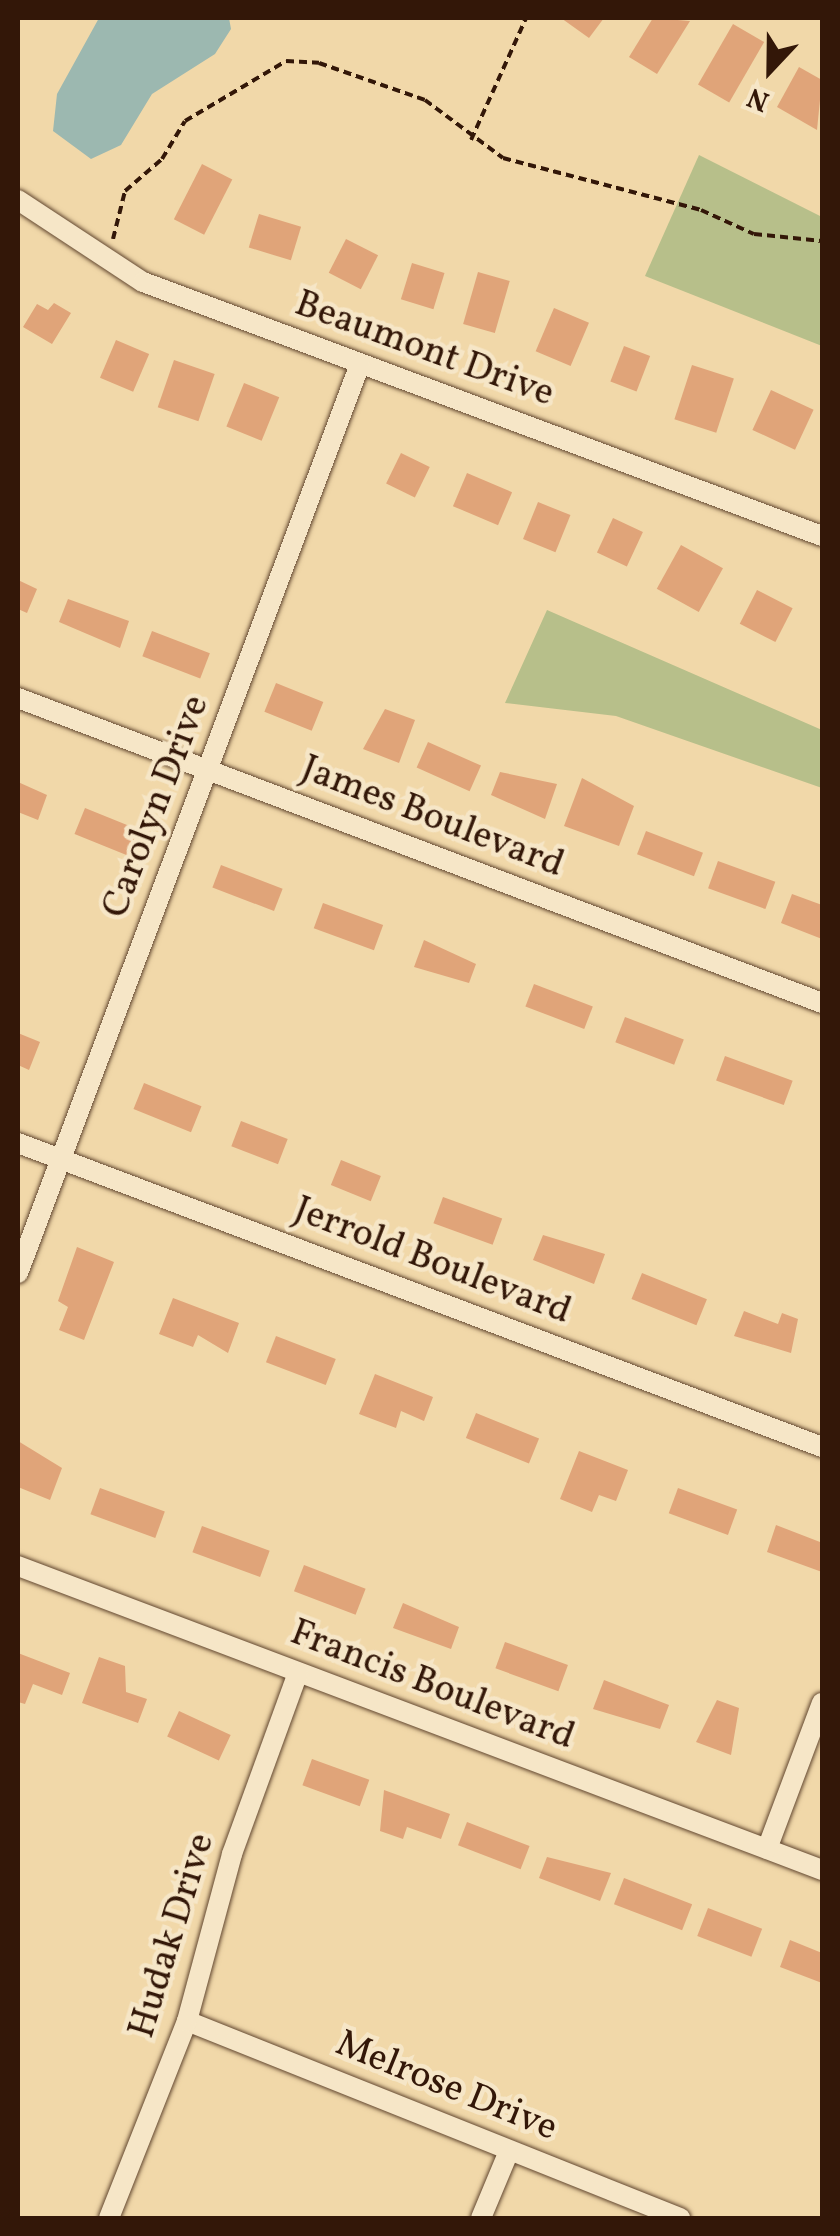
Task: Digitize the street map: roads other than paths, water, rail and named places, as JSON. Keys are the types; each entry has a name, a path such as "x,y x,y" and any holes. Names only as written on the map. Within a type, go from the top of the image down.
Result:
{"street":[{"name":"Beaumont Drive","path":"18,200 100,260 360,364 822,536"},
{"name":"Carolyn Drive","path":"18,1273 360,364"},
{"name":"James Boulevard","path":"18,698 822,1003"},
{"name":"Jerrold Boulevard","path":"18,1143 822,1447"},
{"name":"Francis Boulevard","path":"18,1566 822,1870"},
{"name":"Hudak Drive","path":"109,2218 187,2021 232,1854 298,1672"},
{"path":"767,1850 822,1703"},
{"name":"Melrose Drive","path":"187,2021 680,2218"},
{"path":"481,2218 509,2150"}],"water":[{"path":"99,18 229,18 231,29 215,54 152,94 121,145 91,159 53,131 57,94"}]}
